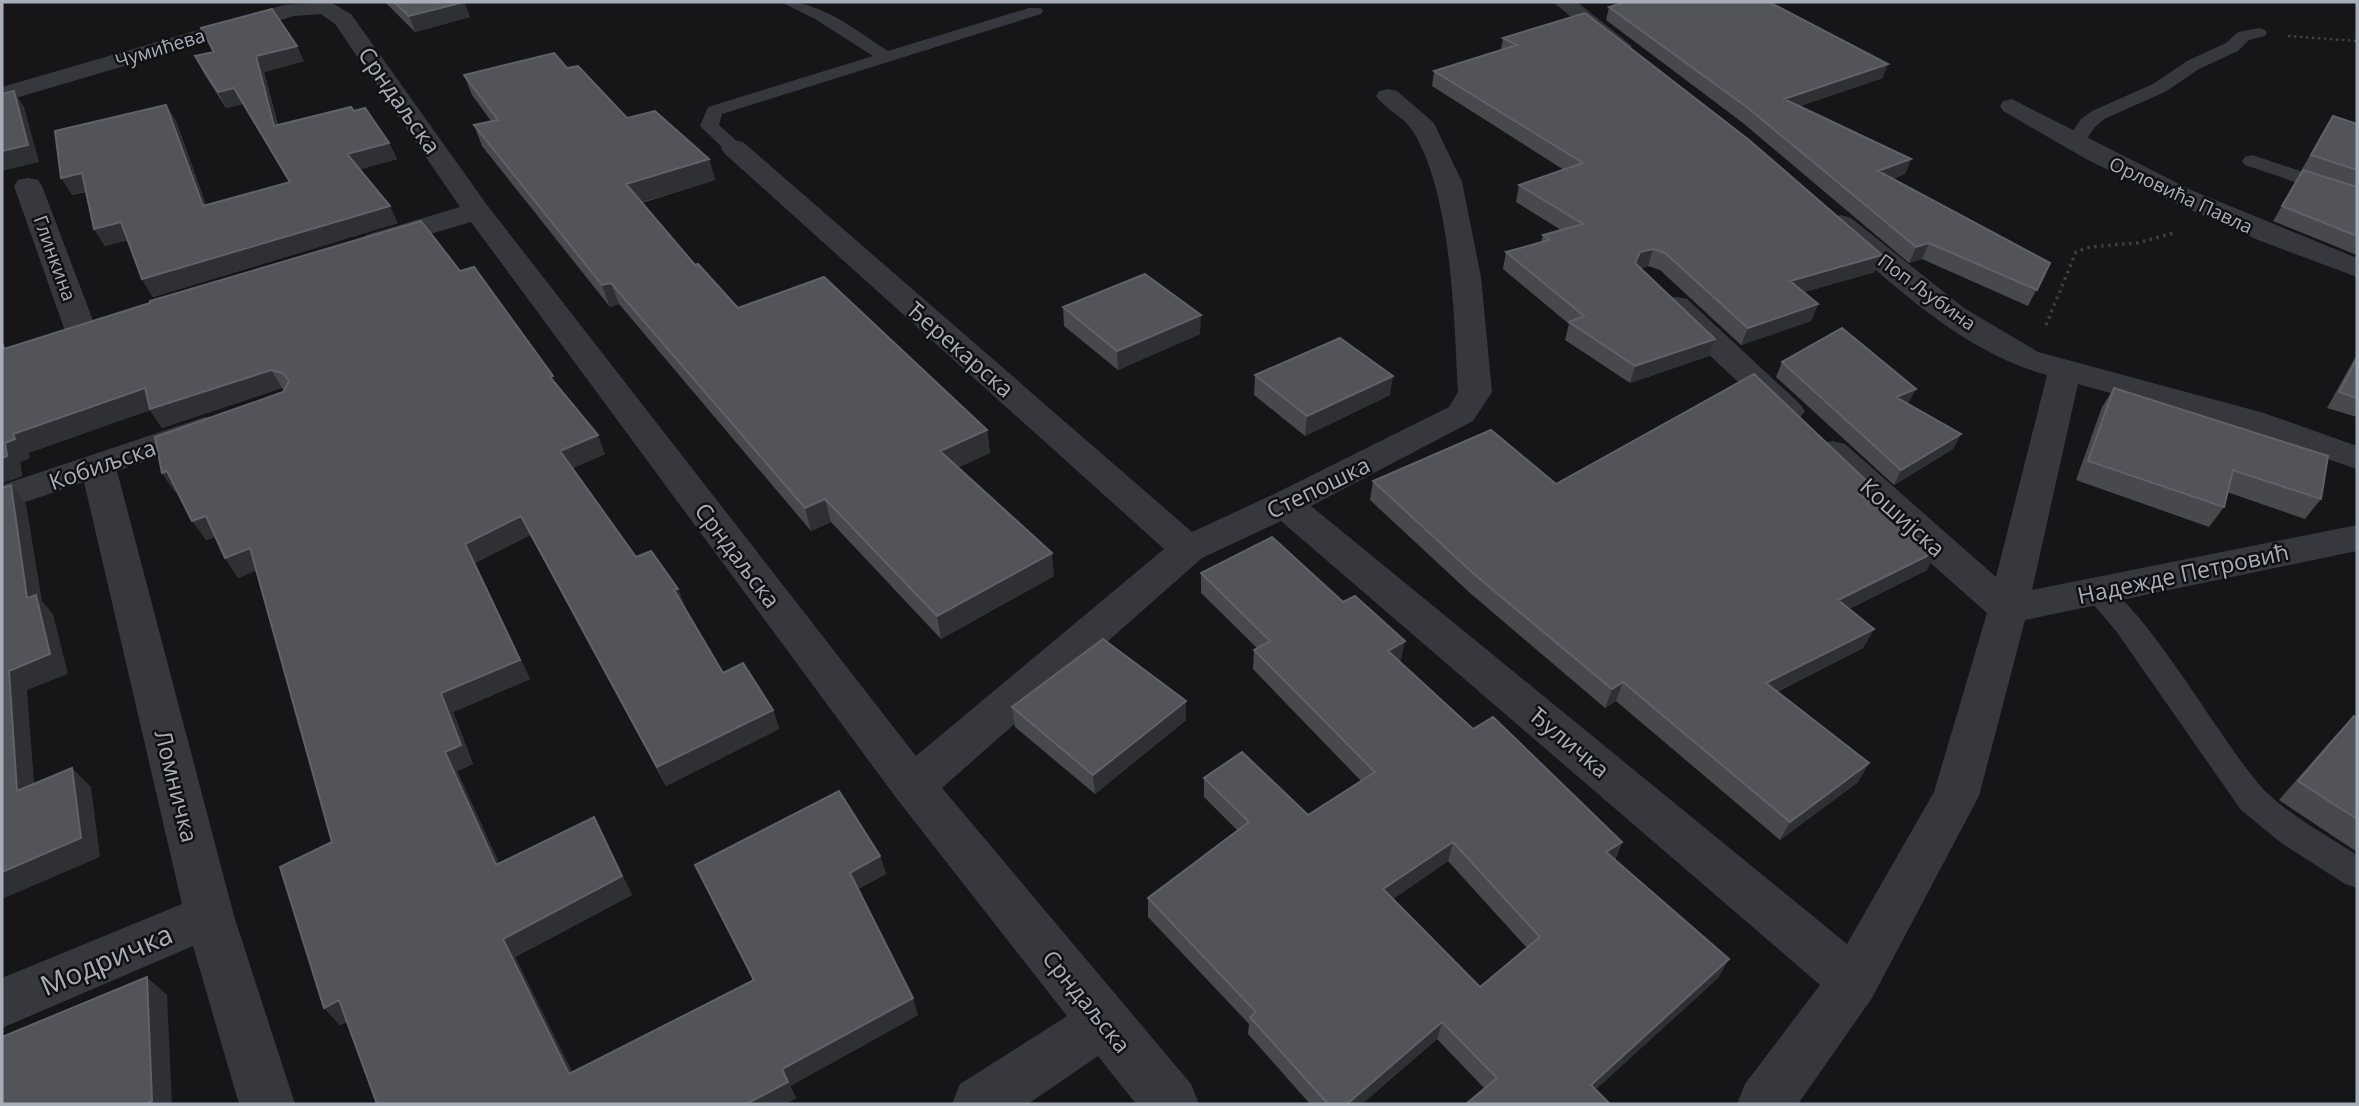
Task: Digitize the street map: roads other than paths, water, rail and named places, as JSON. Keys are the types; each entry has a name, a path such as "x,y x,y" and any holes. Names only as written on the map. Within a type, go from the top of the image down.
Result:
{"street":[{"path":"1563,2 1645,64"},
{"name":"Чумићева","path":"2,95 268,15 314,4"},
{"name":"Срндаљска","path":"314,4 325,7 343,19 477,211 913,786 1171,1104"},
{"name":"Степошка","path":"913,786 1188,549 1285,504 1461,415 1475,392 1466,277 1448,182 1425,128 1388,96"},
{"name":"Орловића Павла","path":"2012,106 2074,142 2209,209 2357,268"},
{"name":"Ђерекарска","path":"734,148 1188,549"},
{"name":"Глинкина","path":"28,186 81,331"},
{"name":"Поп Љубина","path":"1822,208 1902,278 2002,346 2051,367 2252,421 2357,458"},
{"path":"345,251 477,211"},
{"name":"Кошијска","path":"1657,288 1895,511 2008,609"},
{"path":"1765,1104 1854,981 1956,796 2008,609 2051,367"},
{"name":"Кобиљска","path":"2,498 242,415"},
{"name":"Ломничка","path":"98,466 209,916 267,1104"},
{"name":"Ђуличка","path":"1285,504 1854,981"},
{"name":"Надежде Петровић","path":"2008,609 2357,538"},
{"name":"Модричка","path":"2,1003 209,916"},
{"path":"980,1104 1103,1022"}],"lane":[{"path":"789,2 821,16 886,57"},
{"path":"734,148 709,126 714,111 1035,11"},
{"path":"2074,142 2098,114 2158,88 2193,65 2232,47 2244,36 2259,33"},
{"path":"2252,161 2357,197"},
{"path":"2096,591 2126,623 2253,800 2292,832 2357,873"}]}
